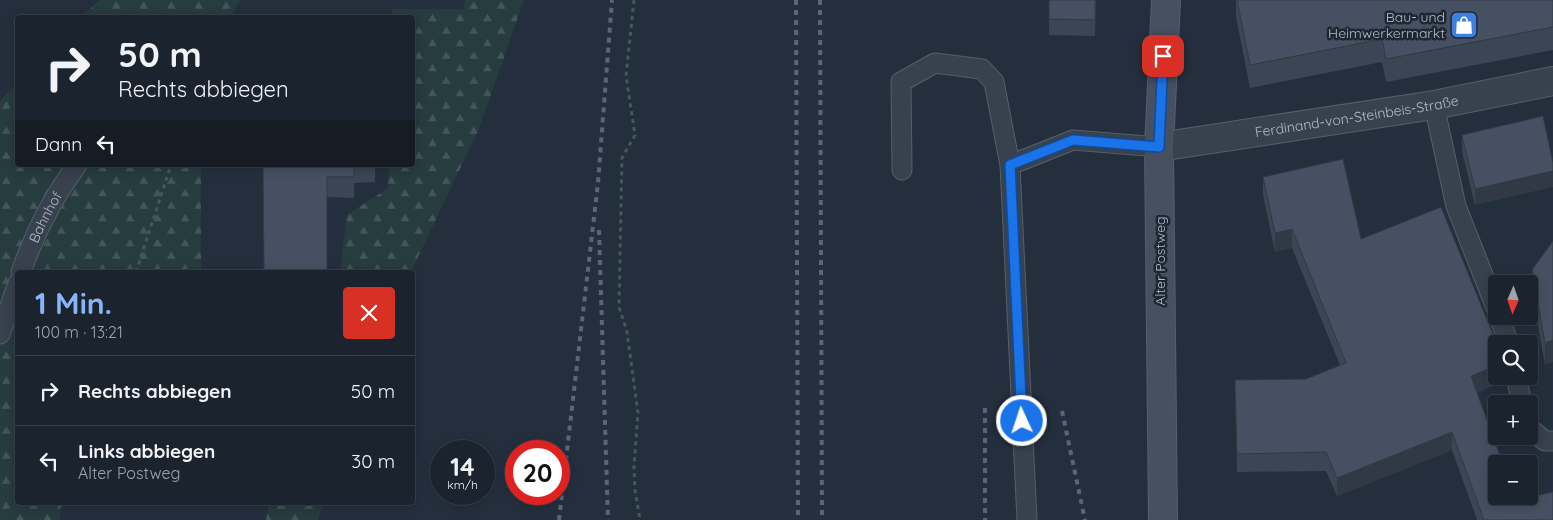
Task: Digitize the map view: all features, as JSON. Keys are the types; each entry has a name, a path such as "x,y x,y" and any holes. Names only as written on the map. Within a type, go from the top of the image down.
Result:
{"main road":[{"name":"Alter Postweg","path":"1163,520 1159,147 1166,1"}],"street":[{"name":"Ferdinand-von-Steinbeis-Straße","path":"1159,147 1434,105 1553,81"}],"lane":[{"path":"902,170 900,82 935,63 982,69 994,82 1010,165 1027,520"},
{"path":"1434,105 1456,206 1488,288"},
{"path":"1010,165 1073,140 1159,147"},
{"name":"Bahnhof","path":"22,270 26,257 61,186 75,167"},
{"path":"0,334 15,291"},
{"path":"1538,435 1545,440 1553,441"}],"path":[{"path":"634,0 626,76 635,135 622,158 619,307 627,332 638,413 634,466 635,490 640,520"},
{"path":"137,270 170,167"}],"green space":[{"path":"99,0 241,0 231,15 84,15"},
{"path":"465,0 524,0 479,129 412,270 340,270 347,215 388,188 389,167 415,167 415,15 392,15 392,9 464,9"},
{"path":"15,85 15,167 201,167 201,270 15,270 15,505 62,505 59,520 0,520 0,101"},
{"path":"268,505 322,505 318,520 266,520"}],"building":[{"path":"1049,0 1095,0 1095,20 1049,19"},
{"path":"1237,0 1553,0 1553,27 1386,59 1382,39 1250,65"},
{"path":"1543,116 1553,171 1475,189 1462,135"},
{"path":"1343,159 1361,239 1441,207 1493,335 1488,335 1488,369 1471,376 1488,423 1488,445 1496,445 1500,455 1488,455 1488,505 1538,505 1538,495 1553,492 1553,520 1484,520 1452,432 1337,478 1326,452 1237,454 1235,380 1306,379 1346,363 1292,229 1275,233 1263,177"},
{"path":"263,167 354,167 354,177 327,177 327,270 264,270"},
{"path":"1553,241 1553,340 1545,343 1538,304 1538,275 1533,275 1532,270"}],"railway":[{"path":"559,520 598,183 612,0"},
{"path":"796,0 798,520"},
{"path":"820,0 822,520"},
{"path":"599,230 608,520"},
{"path":"985,408 985,520"},
{"path":"1062,411 1085,520"}],"place":[{"name":"Bau- und Heimwerkermarkt","path":"1464,25"}],"route":[{"path":"1022,421 1010,165 1046,149 1073,140 1159,147 1163,56"}]}
